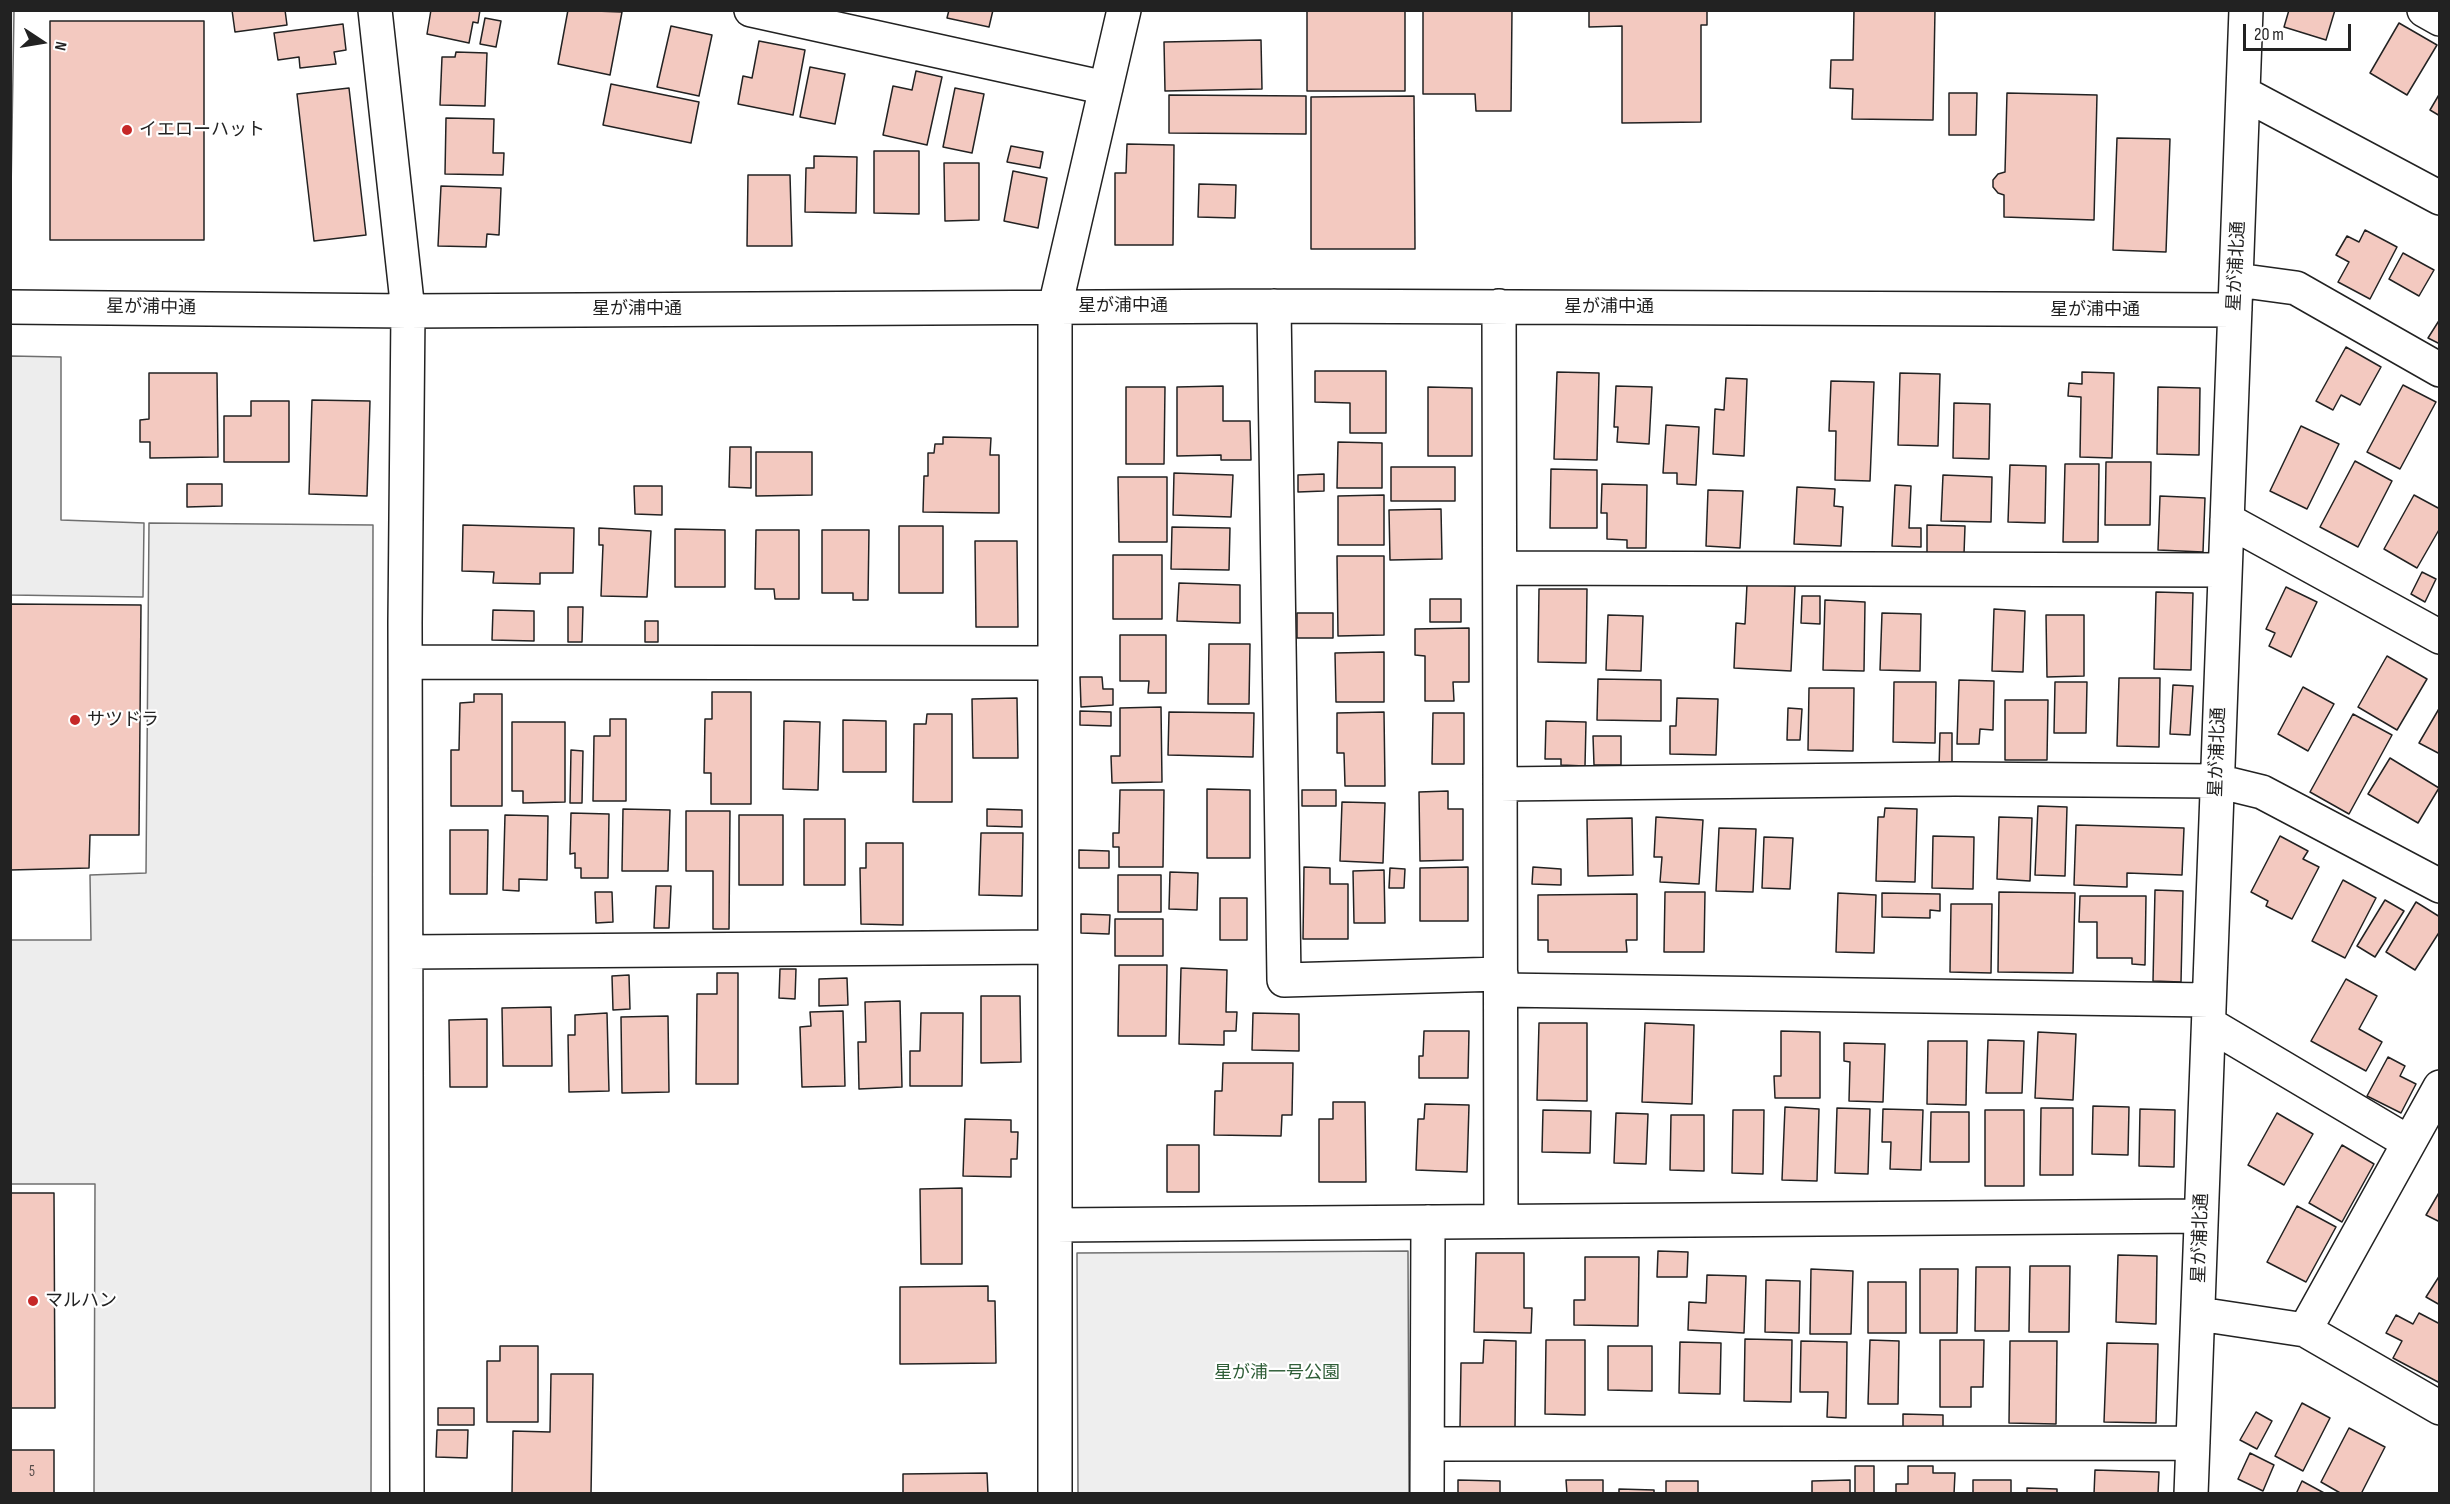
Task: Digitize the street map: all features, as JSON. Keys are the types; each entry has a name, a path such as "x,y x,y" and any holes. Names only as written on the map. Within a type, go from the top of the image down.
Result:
{"street":[{"path":"375,10 408,311 407,1494"},
{"path":"751,10 1106,88"},
{"path":"1055,1494 1055,307 1124,10"},
{"name":"星が浦北通","path":"2191,1494 2246,10"},
{"path":"2424,10 2439,19"},
{"path":"2244,93 2439,198"},
{"name":"星が浦中通","path":"10,307 408,311 1499,306 2236,296 2296,288 2439,370"},
{"path":"1274,306 1284,980 1501,982 2209,1012 2421,1137"},
{"path":"1499,306 1501,1221"},
{"path":"2227,520 2439,637"},
{"path":"1500,568 2225,570"},
{"path":"406,662 1055,663"},
{"path":"1500,784 1955,778 2217,782 2262,792 2439,886"},
{"path":"407,952 1055,947"},
{"path":"2305,1330 2421,1137 2439,1087"},
{"path":"1055,1225 2201,1216"},
{"path":"1427,1494 1428,1222"},
{"path":"2199,1314 2305,1330 2439,1408"},
{"path":"1428,1444 2193,1443"}],"green space":[{"name":"星が浦一号公園","path":"1408,1251 1409,1493 1078,1493 1077,1253"}],"shaded area":[{"path":"10,11 14,11 11,192"},
{"path":"11,356 61,357 61,520 144,523 143,597 11,595"},
{"path":"149,523 373,525 371,1493 94,1493 95,1184 11,1184 11,940 91,940 90,875 146,873"}],"building":[{"path":"232,10 285,10 287,25 235,32"},
{"path":"431,10 480,10 478,23 473,22 469,43 427,34"},
{"path":"568,10 622,12 610,75 558,64"},
{"path":"949,10 993,10 989,27 947,18"},
{"path":"1307,10 1405,10 1405,91 1307,91"},
{"path":"1423,10 1512,10 1511,111 1476,111 1475,94 1423,94"},
{"path":"1589,10 1707,10 1707,25 1701,25 1701,122 1622,123 1622,26 1589,27"},
{"path":"1854,10 1935,10 1933,120 1852,119 1853,89 1830,88 1831,60 1853,60"},
{"path":"2289,10 2335,10 2326,40 2284,27"},
{"path":"485,18 501,21 496,47 480,44"},
{"name":"イエローハット","path":"50,21 204,21 204,240 50,240"},
{"path":"2399,23 2437,45 2407,95 2370,73"},
{"path":"343,24 346,50 334,52 336,64 300,68 299,57 278,60 274,33"},
{"path":"671,26 712,35 699,96 657,87"},
{"path":"1261,40 1262,89 1165,91 1164,42"},
{"path":"759,41 805,50 793,115 738,104 743,76 752,78"},
{"path":"456,52 487,53 485,106 440,105 442,57 455,57"},
{"path":"810,67 845,74 835,124 800,117"},
{"path":"916,71 942,77 927,145 883,135 893,86 912,90"},
{"path":"611,84 699,102 691,143 603,125"},
{"path":"349,88 366,235 314,241 297,94"},
{"path":"955,88 984,94 972,153 943,147"},
{"path":"1949,93 1977,93 1976,135 1949,135"},
{"path":"2007,93 2097,95 2094,220 2004,217 2004,195 1998,193 1993,187 1993,180 1998,174 2005,172"},
{"path":"2440,93 2440,116 2430,110"},
{"path":"1169,95 1306,96 1306,134 1169,133"},
{"path":"1414,96 1415,249 1311,249 1311,97"},
{"path":"446,118 494,119 493,153 504,153 503,175 445,174"},
{"path":"2117,138 2170,139 2166,252 2113,250"},
{"path":"1127,144 1174,145 1173,245 1115,245 1115,173 1126,173"},
{"path":"1011,146 1043,152 1040,168 1007,162"},
{"path":"874,151 919,151 919,214 874,213"},
{"path":"814,156 857,157 856,213 805,212 806,168 814,168"},
{"path":"944,163 979,163 979,220 945,221"},
{"path":"1013,171 1047,178 1038,228 1004,221"},
{"path":"748,175 790,175 792,246 747,246"},
{"path":"1199,184 1236,185 1235,218 1198,217"},
{"path":"441,186 501,188 499,235 487,234 486,247 438,246"},
{"path":"2365,230 2397,247 2370,299 2338,282 2349,262 2336,255 2347,236 2359,242"},
{"path":"2403,253 2434,270 2419,296 2389,279"},
{"path":"2440,319 2440,344 2428,338"},
{"path":"2346,347 2381,367 2360,405 2341,395 2333,410 2316,401"},
{"path":"1315,371 1386,371 1386,433 1350,433 1350,403 1315,402"},
{"path":"1557,372 1599,373 1597,460 1554,459"},
{"path":"2082,372 2114,373 2112,458 2080,457 2081,397 2068,396 2069,383 2082,384"},
{"path":"149,373 217,373 218,457 150,458 150,442 140,442 140,420 149,419"},
{"path":"1900,373 1940,374 1938,446 1898,445"},
{"path":"1726,378 1747,379 1744,456 1713,454 1715,409 1724,410"},
{"path":"1831,381 1874,382 1870,481 1835,480 1836,431 1829,431"},
{"path":"2403,385 2436,402 2400,469 2367,452"},
{"path":"1223,386 1223,421 1250,421 1251,460 1221,460 1221,455 1177,456 1177,387"},
{"path":"1616,386 1652,387 1649,444 1617,442 1618,427 1614,427"},
{"path":"1126,387 1165,387 1164,464 1126,464"},
{"path":"1428,387 1472,388 1472,456 1428,456"},
{"path":"2158,387 2200,388 2199,455 2157,454"},
{"path":"312,400 370,401 367,496 309,494"},
{"path":"251,401 289,401 289,462 224,462 224,416 251,416"},
{"path":"1954,403 1990,404 1989,459 1953,458"},
{"path":"1666,425 1699,427 1696,485 1677,484 1677,473 1663,473"},
{"path":"2301,426 2339,444 2307,509 2270,491"},
{"path":"943,437 991,438 990,455 999,455 999,513 923,512 924,476 928,476 928,453 934,453 935,444 943,444"},
{"path":"1338,442 1382,443 1382,488 1337,488"},
{"path":"730,447 751,447 751,488 729,487"},
{"path":"756,452 812,452 812,495 756,496"},
{"path":"2355,461 2392,481 2358,547 2320,527"},
{"path":"2106,462 2151,462 2150,525 2105,525"},
{"path":"2065,464 2099,464 2098,542 2063,542"},
{"path":"2010,465 2046,466 2045,523 2008,522"},
{"path":"1391,467 1455,467 1455,501 1391,501"},
{"path":"1551,469 1597,470 1597,528 1550,528"},
{"path":"1174,473 1233,475 1231,517 1173,515"},
{"path":"1324,474 1324,491 1298,492 1298,475"},
{"path":"1943,475 1992,477 1991,522 1941,521"},
{"path":"1118,477 1167,477 1167,542 1119,542"},
{"path":"187,484 222,484 222,506 187,507"},
{"path":"1602,484 1647,485 1646,548 1627,548 1627,540 1607,539 1607,513 1601,513"},
{"path":"1895,485 1911,486 1909,528 1921,528 1921,547 1892,546"},
{"path":"634,486 662,486 662,515 635,514"},
{"path":"1797,487 1835,489 1834,506 1843,507 1841,546 1794,544"},
{"path":"1708,490 1743,491 1740,548 1706,546"},
{"path":"1384,495 1384,545 1338,545 1338,496"},
{"path":"2414,495 2440,509 2440,528 2417,568 2384,549"},
{"path":"2160,496 2205,498 2203,552 2158,550"},
{"path":"1441,509 1442,559 1390,560 1389,510"},
{"path":"463,525 574,528 573,573 540,573 540,584 493,583 494,572 462,571"},
{"path":"1927,525 1965,526 1964,554 1927,553"},
{"path":"899,526 943,526 943,593 899,593"},
{"path":"1172,527 1230,528 1229,570 1171,569"},
{"path":"599,528 651,531 647,597 601,596 603,545 599,545"},
{"path":"675,529 725,530 725,587 675,587"},
{"path":"756,530 799,530 799,599 775,599 774,589 755,589"},
{"path":"822,530 869,530 868,600 853,600 853,593 822,593"},
{"path":"975,541 1017,541 1018,627 976,627"},
{"path":"1113,555 1162,555 1162,619 1113,619"},
{"path":"1337,556 1384,556 1384,635 1338,636"},
{"path":"2422,572 2436,579 2425,602 2411,594"},
{"path":"1179,583 1240,585 1240,623 1177,621"},
{"path":"1747,584 1795,586 1791,671 1734,668 1736,623 1745,624"},
{"path":"2286,587 2317,602 2291,657 2269,646 2275,633 2266,629"},
{"path":"1539,589 1587,589 1586,663 1538,662"},
{"path":"2156,592 2193,593 2191,670 2154,669"},
{"path":"1802,596 1820,596 1820,624 1801,623"},
{"path":"1430,599 1461,599 1461,622 1430,622"},
{"path":"1825,600 1865,602 1864,671 1823,670"},
{"name":"サツドラ","path":"10,604 141,605 139,835 90,835 89,868 10,870"},
{"path":"568,607 583,607 582,642 568,642"},
{"path":"1994,609 2025,611 2023,672 1992,671"},
{"path":"493,610 534,611 534,641 492,640"},
{"path":"1297,613 1333,613 1333,638 1297,638"},
{"path":"1882,613 1921,614 1920,671 1880,670"},
{"path":"1608,615 1643,616 1641,671 1606,670"},
{"path":"2046,615 2084,615 2084,676 2047,677"},
{"path":"645,621 658,621 658,642 645,642"},
{"path":"1469,628 1469,682 1453,682 1454,701 1425,701 1425,656 1415,655 1415,629"},
{"path":"1120,635 1166,635 1166,693 1148,693 1149,681 1120,681"},
{"path":"1209,644 1250,644 1249,704 1208,704"},
{"path":"1384,652 1384,702 1336,702 1335,653"},
{"path":"2387,656 2427,679 2397,730 2358,707"},
{"path":"1080,677 1102,677 1103,689 1113,689 1113,705 1081,707"},
{"path":"2119,678 2160,678 2159,747 2117,746"},
{"path":"1598,679 1661,680 1661,721 1597,720"},
{"path":"1959,680 1994,681 1993,730 1980,729 1979,744 1957,744"},
{"path":"1894,682 1936,682 1935,743 1893,742"},
{"path":"2055,682 2087,682 2086,733 2054,733"},
{"path":"2173,685 2193,686 2190,735 2170,734"},
{"path":"2303,687 2334,704 2308,751 2278,734"},
{"path":"1809,688 1854,688 1853,751 1808,750"},
{"path":"712,692 751,692 751,804 711,804 711,773 704,773 705,719 712,719"},
{"path":"474,694 502,694 502,806 451,806 451,750 459,750 460,703 474,702"},
{"path":"1017,698 1018,758 973,758 972,699"},
{"path":"1677,698 1718,699 1716,755 1670,754 1670,726 1676,726"},
{"path":"2005,700 2048,700 2047,760 2005,760"},
{"path":"1161,707 1162,782 1112,783 1111,756 1120,756 1120,708"},
{"path":"2440,707 2440,754 2419,743"},
{"path":"1788,708 1802,709 1800,740 1787,740"},
{"path":"1080,711 1111,712 1111,726 1080,725"},
{"path":"1169,712 1254,713 1253,757 1168,755"},
{"path":"1384,712 1385,786 1345,786 1344,753 1337,753 1337,713"},
{"path":"1433,713 1464,713 1464,764 1432,764"},
{"path":"927,714 952,714 952,802 913,802 914,724 926,724"},
{"path":"2353,714 2392,735 2349,814 2310,792"},
{"path":"610,719 626,719 626,801 593,801 594,736 610,736"},
{"path":"843,720 886,721 886,772 843,772"},
{"path":"784,721 820,722 818,790 783,789"},
{"path":"1546,721 1586,722 1585,766 1561,765 1561,759 1545,759"},
{"path":"512,722 565,722 565,802 523,803 523,791 512,791"},
{"path":"1940,733 1952,733 1952,769 1939,769"},
{"path":"1593,736 1621,736 1621,765 1594,765"},
{"path":"571,750 583,751 582,803 570,803"},
{"path":"2390,758 2439,788 2418,823 2368,794"},
{"path":"1207,789 1250,790 1250,858 1207,858"},
{"path":"1120,790 1164,790 1163,867 1119,867 1119,847 1113,847 1113,833 1119,833"},
{"path":"1302,790 1336,790 1336,806 1302,806"},
{"path":"1448,791 1448,809 1463,809 1463,860 1420,861 1419,792"},
{"path":"1342,802 1385,803 1383,863 1340,861"},
{"path":"2038,806 2067,807 2065,876 2035,875"},
{"path":"1885,808 1917,809 1915,882 1876,881 1878,817 1884,817"},
{"path":"623,809 670,810 668,871 622,871"},
{"path":"987,809 1022,810 1022,827 987,826"},
{"path":"686,811 730,811 729,929 713,929 713,871 686,871"},
{"path":"571,813 609,814 608,878 581,878 581,868 575,868 575,853 570,854"},
{"path":"505,815 548,816 547,880 519,879 519,891 503,890"},
{"path":"739,815 783,815 783,885 739,885"},
{"path":"1656,817 1703,820 1699,884 1660,882 1662,857 1654,857"},
{"path":"1999,817 2032,818 2030,881 1997,879"},
{"path":"1632,818 1633,875 1588,876 1587,819"},
{"path":"804,819 845,819 845,885 804,885"},
{"path":"2076,825 2184,828 2182,875 2127,873 2127,887 2074,885"},
{"path":"1719,828 1756,829 1753,892 1716,891"},
{"path":"450,830 488,830 487,894 450,894"},
{"path":"981,833 1023,833 1022,896 979,895"},
{"path":"1933,836 1974,837 1973,889 1932,888"},
{"path":"2280,836 2308,851 2303,859 2319,867 2292,919 2266,906 2268,901 2251,892"},
{"path":"1764,837 1793,838 1790,889 1762,888"},
{"path":"866,843 903,843 903,925 861,924 860,868 866,868"},
{"path":"1079,850 1109,851 1109,868 1079,868"},
{"path":"1304,867 1330,868 1330,884 1348,884 1348,939 1303,939"},
{"path":"1468,867 1468,921 1420,921 1420,868"},
{"path":"1533,867 1561,869 1561,885 1532,884"},
{"path":"1390,868 1405,869 1404,888 1389,888"},
{"path":"1384,870 1385,923 1354,923 1353,871"},
{"path":"1170,872 1198,873 1197,910 1169,909"},
{"path":"1118,875 1161,875 1161,912 1118,912"},
{"path":"2343,880 2376,898 2345,958 2312,941"},
{"path":"656,886 671,886 669,928 654,928"},
{"path":"2155,890 2183,891 2181,982 2153,981"},
{"path":"595,892 612,892 613,922 596,923"},
{"path":"1665,892 1705,892 1704,952 1664,952"},
{"path":"1999,892 2075,893 2073,973 1998,972"},
{"path":"1838,893 1876,895 1874,953 1836,952"},
{"path":"1882,893 1940,894 1940,911 1930,910 1930,918 1882,917"},
{"path":"1637,894 1637,940 1626,940 1627,952 1548,952 1548,940 1538,940 1538,895"},
{"path":"2080,896 2146,896 2145,965 2132,964 2132,958 2097,958 2097,922 2079,922"},
{"path":"1220,898 1247,898 1247,940 1220,940"},
{"path":"2385,900 2404,911 2375,957 2357,946"},
{"path":"2416,902 2440,917 2440,931 2415,970 2386,952"},
{"path":"1951,904 1992,904 1991,973 1950,972"},
{"path":"1081,914 1110,915 1109,934 1081,933"},
{"path":"1115,919 1163,919 1163,956 1115,956"},
{"path":"1119,965 1167,965 1166,1036 1118,1036"},
{"path":"1181,968 1227,970 1226,1012 1237,1012 1236,1031 1224,1031 1224,1045 1179,1044"},
{"path":"780,969 796,969 795,999 779,998"},
{"path":"717,973 738,973 738,1084 696,1084 697,994 717,994"},
{"path":"629,975 630,1009 613,1010 612,976"},
{"path":"847,978 848,1005 819,1006 819,979"},
{"path":"2346,979 2377,996 2359,1029 2382,1042 2366,1071 2311,1041"},
{"path":"981,996 1020,996 1021,1062 981,1063"},
{"path":"900,1001 902,1087 859,1089 858,1042 866,1042 865,1002"},
{"path":"551,1007 552,1066 503,1066 502,1008"},
{"path":"843,1011 845,1086 802,1087 800,1027 811,1026 810,1012"},
{"path":"607,1013 609,1091 569,1092 568,1035 575,1035 575,1015"},
{"path":"921,1013 963,1013 962,1086 910,1086 910,1051 920,1051"},
{"path":"1253,1013 1299,1014 1299,1051 1252,1050"},
{"path":"668,1016 669,1092 622,1093 621,1017"},
{"path":"487,1019 487,1087 450,1087 449,1020"},
{"path":"1539,1023 1587,1023 1587,1101 1537,1100"},
{"path":"1645,1023 1694,1025 1692,1104 1642,1102"},
{"path":"1424,1031 1469,1031 1468,1078 1419,1078 1419,1056 1423,1056"},
{"path":"1781,1031 1820,1032 1820,1098 1775,1098 1774,1076 1781,1076"},
{"path":"2038,1032 2076,1034 2073,1100 2035,1098"},
{"path":"1988,1040 2024,1041 2022,1093 1986,1093"},
{"path":"1928,1041 1967,1041 1966,1105 1927,1104"},
{"path":"1844,1043 1885,1044 1883,1102 1849,1101 1850,1062 1844,1061"},
{"path":"2388,1057 2405,1066 2400,1076 2416,1084 2401,1113 2367,1096"},
{"path":"1223,1063 1293,1063 1292,1115 1282,1115 1281,1136 1214,1135 1215,1091 1222,1091"},
{"path":"1333,1102 1365,1102 1366,1182 1319,1182 1319,1119 1333,1119"},
{"path":"1425,1104 1469,1105 1467,1172 1416,1170 1418,1119 1424,1119"},
{"path":"2093,1106 2129,1107 2128,1155 2092,1154"},
{"path":"1785,1107 1819,1109 1817,1181 1782,1180"},
{"path":"1837,1108 1870,1109 1868,1174 1835,1173"},
{"path":"2041,1108 2073,1108 2073,1175 2040,1175"},
{"path":"1883,1109 1923,1110 1921,1170 1890,1169 1891,1142 1882,1142"},
{"path":"2140,1109 2175,1110 2174,1167 2139,1166"},
{"path":"1543,1110 1591,1111 1590,1153 1542,1152"},
{"path":"1733,1110 1764,1110 1763,1174 1732,1173"},
{"path":"1985,1110 2024,1110 2024,1186 1985,1186"},
{"path":"1931,1112 1969,1112 1969,1162 1930,1162"},
{"path":"1616,1113 1648,1114 1646,1164 1614,1163"},
{"path":"2277,1113 2313,1134 2284,1185 2248,1165"},
{"path":"1671,1115 1704,1115 1704,1171 1670,1170"},
{"path":"965,1119 1011,1120 1011,1132 1018,1132 1017,1159 1011,1159 1011,1177 963,1176"},
{"path":"1167,1145 1199,1145 1199,1192 1167,1192"},
{"path":"2342,1145 2374,1164 2342,1222 2309,1203"},
{"path":"962,1188 962,1264 921,1264 920,1189"},
{"path":"2440,1191 2440,1222 2426,1215"},
{"name":"マルハン","path":"10,1193 54,1193 55,1408 10,1408"},
{"path":"2297,1206 2336,1227 2306,1282 2267,1262"},
{"path":"1658,1251 1688,1252 1687,1277 1657,1277"},
{"path":"1476,1253 1524,1253 1524,1308 1532,1308 1531,1333 1474,1332"},
{"path":"2118,1255 2157,1256 2156,1324 2116,1322"},
{"path":"1585,1257 1639,1257 1638,1326 1574,1325 1574,1300 1585,1300"},
{"path":"2030,1266 2070,1266 2069,1332 2029,1332"},
{"path":"1976,1267 2010,1267 2009,1331 1975,1331"},
{"path":"1811,1269 1853,1271 1851,1334 1810,1334"},
{"path":"1920,1269 1958,1269 1957,1333 1920,1333"},
{"path":"1707,1275 1746,1276 1744,1333 1688,1330 1689,1302 1706,1303"},
{"path":"2440,1275 2440,1305 2426,1297"},
{"path":"1766,1280 1800,1281 1799,1333 1765,1332"},
{"path":"1868,1282 1906,1282 1906,1333 1868,1333"},
{"path":"988,1286 988,1301 995,1301 996,1363 900,1364 900,1287"},
{"path":"2419,1313 2440,1324 2440,1379 2438,1382 2393,1358 2402,1341 2386,1333 2396,1315 2413,1324"},
{"path":"1745,1339 1792,1340 1791,1402 1744,1401"},
{"path":"1484,1340 1516,1341 1515,1427 1460,1427 1461,1363 1483,1363"},
{"path":"1546,1340 1585,1340 1585,1415 1545,1414"},
{"path":"1870,1340 1899,1341 1898,1404 1868,1404"},
{"path":"1940,1340 1984,1340 1983,1387 1971,1387 1971,1407 1940,1407"},
{"path":"1801,1341 1847,1342 1846,1418 1827,1417 1828,1392 1800,1392"},
{"path":"2010,1341 2057,1341 2056,1424 2009,1423"},
{"path":"1680,1342 1721,1343 1720,1394 1679,1393"},
{"path":"2107,1343 2158,1344 2156,1423 2104,1422"},
{"path":"500,1346 538,1346 538,1422 487,1422 487,1361 500,1361"},
{"path":"1608,1346 1652,1346 1652,1391 1608,1390"},
{"path":"551,1374 593,1374 591,1494 512,1494 513,1431 550,1432"},
{"path":"2302,1403 2330,1418 2303,1471 2275,1456"},
{"path":"438,1408 474,1408 474,1425 438,1425"},
{"path":"2256,1412 2272,1421 2257,1449 2240,1440"},
{"path":"1903,1414 1943,1415 1943,1433 1903,1432"},
{"path":"2349,1428 2385,1447 2361,1494 2342,1494 2321,1482"},
{"path":"437,1430 468,1430 467,1458 436,1457"},
{"path":"10,1450 54,1450 54,1494 10,1494"},
{"path":"2250,1453 2274,1465 2263,1491 2238,1479"},
{"path":"1855,1466 1874,1466 1874,1494 1855,1494"},
{"path":"1908,1466 1933,1466 1933,1473 1955,1473 1954,1494 1896,1494 1896,1484 1908,1484"},
{"path":"2095,1470 2159,1472 2158,1494 2094,1494"},
{"path":"987,1473 988,1494 903,1494 903,1474"},
{"path":"1458,1480 1500,1481 1500,1494 1458,1494"},
{"path":"1566,1480 1603,1480 1603,1494 1567,1494"},
{"path":"1850,1480 1850,1494 1812,1494 1812,1481"},
{"path":"1973,1480 2011,1480 2011,1494 1973,1494"},
{"path":"1666,1481 1698,1481 1698,1494 1666,1494"},
{"path":"2302,1481 2326,1494 2296,1494"},
{"path":"2027,1488 2057,1489 2057,1494 2027,1494"},
{"path":"1619,1489 1654,1490 1654,1494 1619,1494"}],"place":[{"name":"イエローハット","path":"127,130"},
{"name":"サツドラ","path":"75,720"},
{"name":"マルハン","path":"33,1301"}]}
